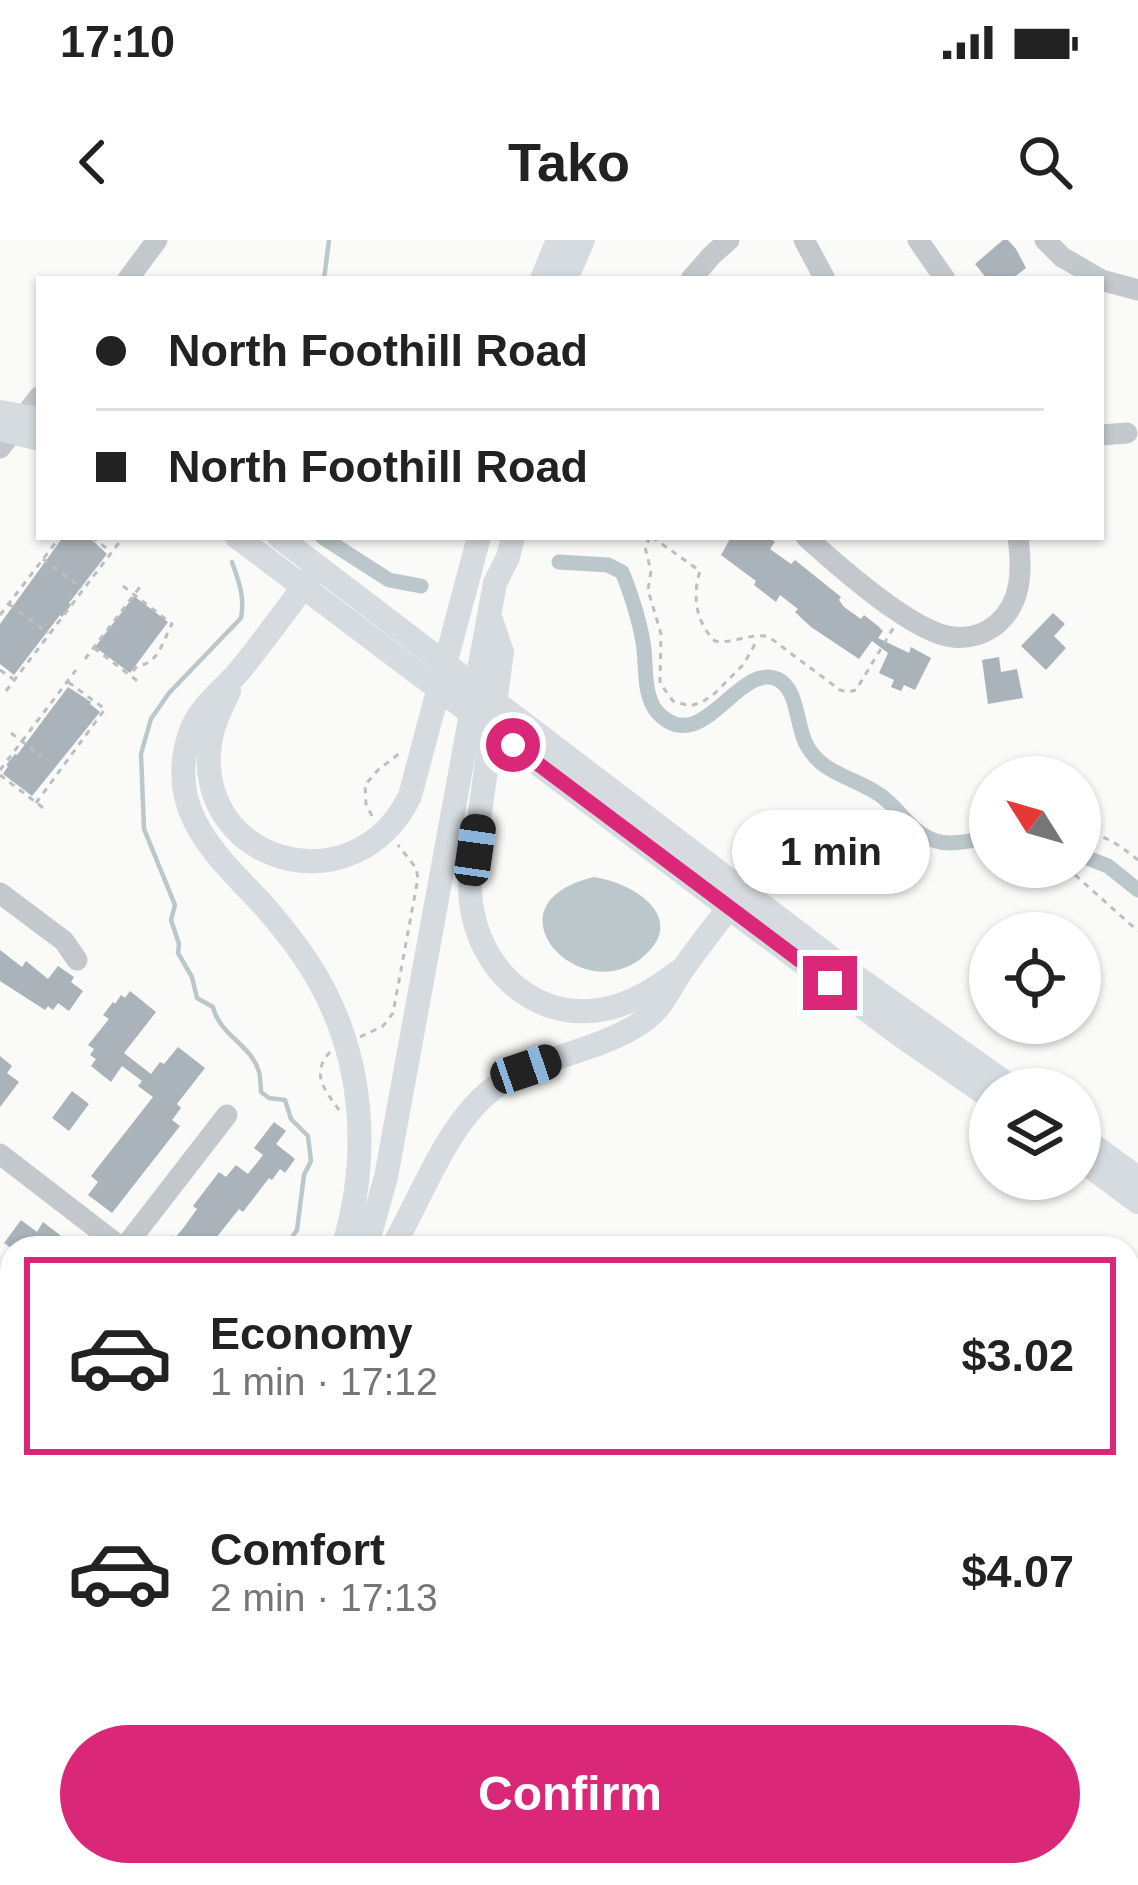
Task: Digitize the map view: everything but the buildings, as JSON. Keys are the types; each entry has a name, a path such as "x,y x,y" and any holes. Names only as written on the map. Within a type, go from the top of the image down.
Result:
{"main road":[{"path":"543,276 558,240"},
{"path":"567,276 583,240"},
{"path":"243,540 311,577 735,899 903,1037 969,1083"},
{"path":"281,540 311,577"},
{"path":"237,674 211,738 209,761 212,784 235,828 254,844 286,859 334,860 363,850 386,833 410,796 478,540"},
{"path":"492,540 495,584 484,778 470,886 471,908 484,951 516,988 541,1002 582,1011 630,1001 682,969"},
{"path":"495,584 512,540"},
{"path":"311,577 237,674 200,712 184,766 185,790 204,840 296,946 319,980 341,1031 360,1130 356,1189 346,1236"},
{"path":"369,1236 386,1178 462,761 492,635"},
{"path":"398,1236 453,1134 478,1101 516,1073 646,1020 735,899"},
{"path":"735,899 984,1068"},
{"path":"1101,1151 1138,1178"},
{"path":"1101,1175 1138,1202"}],"street":[{"path":"130,276 158,240"},
{"path":"695,276 729,240"},
{"path":"804,240 824,276"},
{"path":"918,240 943,276"},
{"path":"1045,240 1095,276"},
{"path":"1104,280 1138,290"},
{"path":"1104,435 1127,433"},
{"path":"810,540 868,590 928,629 951,638 991,629 1006,616 1018,594 1018,540"},
{"path":"0,892 64,941 77,960"},
{"path":"132,1236 227,1115"},
{"path":"0,1154 107,1236"}],"path":[{"path":"0,615 58,540"},
{"path":"96,540 112,552"},
{"path":"6,691 121,540"},
{"path":"649,540 645,547 651,571 648,590 661,634 660,683 665,694 682,705 702,702 743,665 755,636"},
{"path":"655,540 700,571 698,609 715,641 770,637 840,690 856,690 902,613"},
{"path":"43,559 84,589"},
{"path":"85,659 143,583"},
{"path":"123,586 172,624 154,659 137,666 130,675"},
{"path":"9,604 49,634"},
{"path":"94,648 140,683"},
{"path":"0,670 14,680"},
{"path":"46,810 0,773 76,670"},
{"path":"36,803 104,709 68,682"},
{"path":"11,733 39,757"},
{"path":"374,820 366,804 365,785 402,752"},
{"path":"1101,835 1138,860"},
{"path":"350,1041 383,1026 395,1005 418,878 416,868 395,842"},
{"path":"1090,888 1138,931"},
{"path":"340,1046 325,1057 319,1073 324,1090 343,1117"}],"shaded area":[{"path":"594,877 638,894 658,914 657,941 645,955 620,969 594,971 571,963 553,948 543,929 545,909 561,890"}],"waterway":[{"path":"324,276 329,240"},
{"path":"327,540 389,580 421,586"},
{"path":"232,562 242,596 241,618 169,693 151,719 141,754 144,829 175,905 171,920 178,953 197,998 213,1007 222,1025 255,1062 261,1092 285,1100 291,1119 308,1136 311,1161 293,1236"},
{"path":"559,562 608,565 622,572 642,634 649,697 658,713 674,724 690,725 705,718 762,677 777,679 789,690 806,744 820,762 880,795 927,838 969,841"},
{"path":"1101,863 1138,890"}],"route":[{"path":"513,745 830,983"}]}
